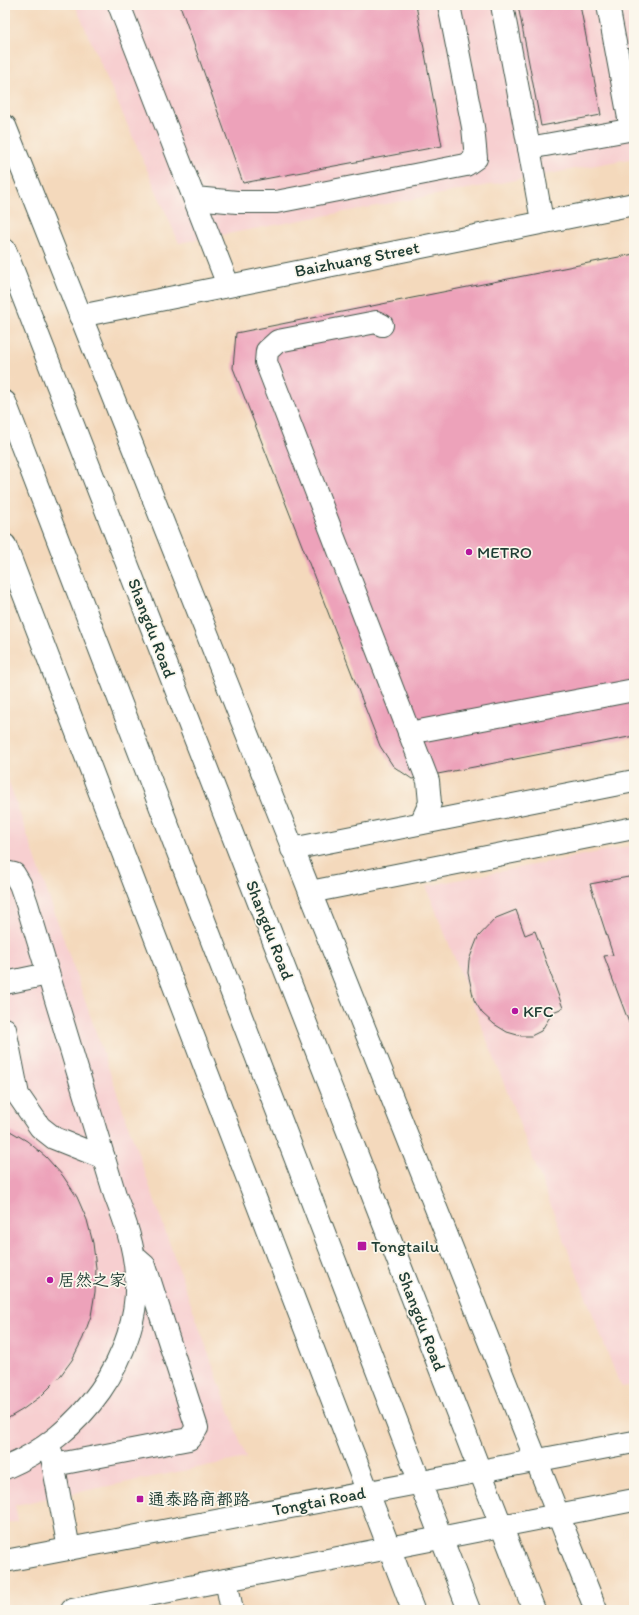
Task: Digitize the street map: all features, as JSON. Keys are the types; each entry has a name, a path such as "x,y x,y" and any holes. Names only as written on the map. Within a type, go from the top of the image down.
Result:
{"street":[{"path":"119,5 228,285"},
{"path":"195,198 237,202 276,202 466,165 476,158 473,127 449,5"},
{"path":"502,5 542,221"},
{"path":"529,148 633,129 608,5"},
{"path":"5,126 596,1610"},
{"name":"Baizhuang Street","path":"80,316 542,221 634,204"},
{"name":"Shangdu Road","path":"5,250 534,1610"},
{"path":"382,325 376,322 278,341 267,351 266,362 428,781 430,802 421,823"},
{"path":"5,402 469,1610"},
{"path":"5,545 413,1610"},
{"path":"409,733 634,690"},
{"path":"292,849 634,781"},
{"path":"310,892 634,828"},
{"path":"5,872 14,874 20,884 115,1195 130,1234 136,1274 134,1316 122,1355 101,1391 74,1422 49,1442 5,1468"},
{"path":"5,983 48,974"},
{"path":"5,1029 18,1095 40,1127 54,1138 104,1158"},
{"path":"54,1465 189,1439 197,1428 145,1266 134,1256"},
{"path":"49,1442 69,1549"},
{"name":"Tongtai Road","path":"5,1562 634,1442"},
{"path":"72,1610 634,1500"},
{"path":"226,1580 232,1610"}],"shaded area":[{"path":"75,5 634,5 634,158 179,243"},
{"path":"5,771 246,1458 15,1505 18,1521 5,1524"},
{"path":"634,845 634,1385 622,1387 426,886"}],"building":[{"path":"180,5 416,5 442,146 243,183"},
{"path":"518,5 580,5 601,115 541,126"},
{"path":"629,5 634,5 634,26 633,26"},
{"name":"METRO","path":"634,254 634,736 412,779 393,766 380,746 233,368 236,333"},
{"path":"634,876 634,1036 604,956 613,955 590,884"},
{"path":"516,910 525,935 535,931 563,1008 553,1012 541,1031 531,1036 521,1036 507,1032 494,1024 482,1013 474,1000 468,973 469,960 478,937 496,918"},
{"name":"居然之家","path":"5,1128 27,1141 46,1157 63,1176 77,1197 87,1220 93,1243 96,1268 95,1292 91,1316 83,1338 72,1360 58,1379 41,1396 5,1420"}],"place":[{"name":"METRO","path":"469,552"},
{"name":"KFC","path":"515,1011"},
{"name":"Tongtailu","path":"362,1246"},
{"name":"居然之家","path":"50,1280"},
{"name":"通泰路商都路","path":"140,1499"}]}
